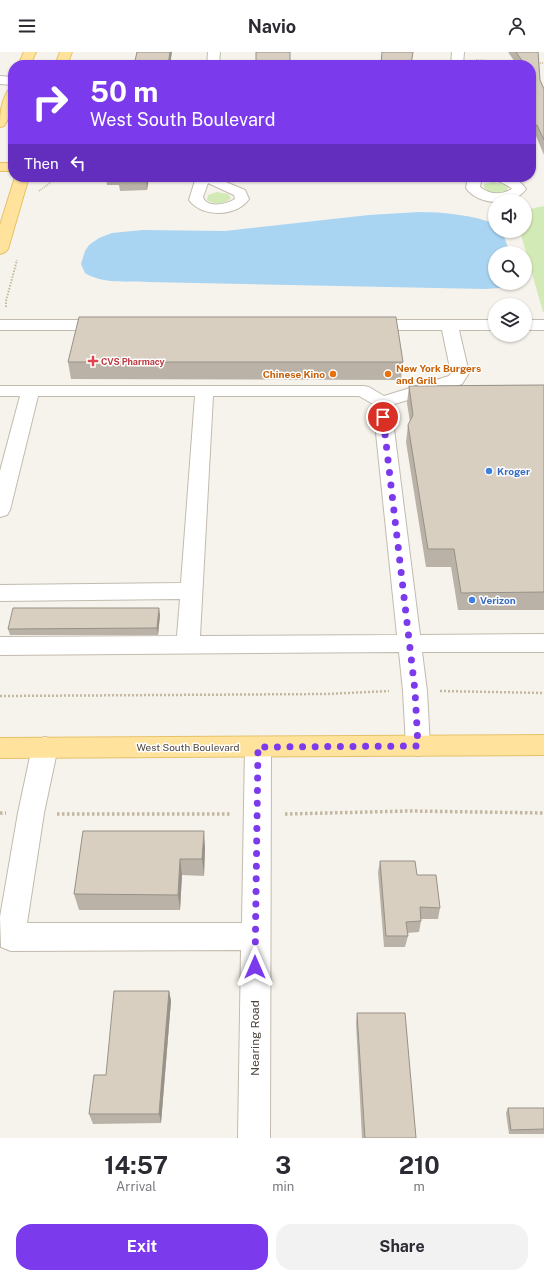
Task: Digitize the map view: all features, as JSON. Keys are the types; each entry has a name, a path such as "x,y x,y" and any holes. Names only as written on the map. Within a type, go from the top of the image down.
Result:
{"main road":[{"path":"0,123 8,104"},
{"path":"0,249 20,182"},
{"name":"West South Boulevard","path":"0,748 544,746"}],"street":[{"path":"201,182 196,197 196,200 201,205 220,208 239,203 242,199 240,193 217,182"},
{"path":"475,182 474,188 482,195 490,197 506,197 517,192 519,189 512,182"},
{"path":"0,325 125,325"},
{"path":"354,325 488,325"},
{"path":"0,391 363,391 382,402 456,380 460,372 449,325"},
{"path":"532,325 544,325"},
{"path":"0,510 30,391"},
{"path":"188,645 204,391"},
{"path":"382,402 415,691 418,746"},
{"path":"0,593 191,591"},
{"path":"0,646 544,643"},
{"path":"45,747 31,813 11,937 255,936"},
{"name":"Nearing Road","path":"254,1138 258,747"}],"path":[{"path":"536,63 544,63"},
{"path":"0,696 327,694 393,691"},
{"path":"438,691 544,693"},
{"path":"280,814 410,811 544,813"},
{"path":"56,814 232,814"}],"green space":[{"path":"493,182 507,185 508,188 507,190 494,193 484,187 484,184"},
{"path":"217,192 228,194 231,198 226,202 219,204 207,200 208,195"},
{"path":"544,206 544,312 532,273 532,246 524,246 522,238 532,238 532,209"}],"water":[{"path":"419,212 478,218 488,221 488,238 505,238 507,246 488,246 488,289 485,289 115,281 92,277 85,273 81,264 85,251 89,245 99,238 112,233 143,230 225,231 369,215"}],"building":[{"path":"137,52 170,52 169,60 135,60"},
{"path":"256,52 290,52 290,60 256,60"},
{"path":"382,52 413,52 412,60 381,60"},
{"path":"516,52 538,52 540,80 544,89 544,140 536,125 536,60 522,60"},
{"path":"79,317 396,317 403,362 68,362"},
{"path":"544,385 544,592 461,593 454,549 428,549 408,425 413,415 409,386"},
{"path":"13,608 159,608 157,628 8,629"},
{"path":"83,831 204,831 202,859 180,859 178,895 74,894"},
{"path":"380,861 415,861 417,875 436,875 440,908 420,907 421,921 406,922 408,936 386,936"},
{"path":"114,991 169,991 159,1114 89,1114 94,1075 106,1075"},
{"path":"357,1013 405,1013 416,1138 365,1138"},
{"path":"508,1108 544,1108 544,1129 511,1130"}],"place":[{"name":"CVS Pharmacy","path":"93,361"},
{"name":"Chinese Kino","path":"333,374"},
{"name":"New York Burgers and Grill","path":"388,374"},
{"name":"Kroger","path":"489,471"},
{"name":"Verizon","path":"472,600"}],"route":[{"path":"255,967 258,747 418,746 415,691 383,417"}]}
